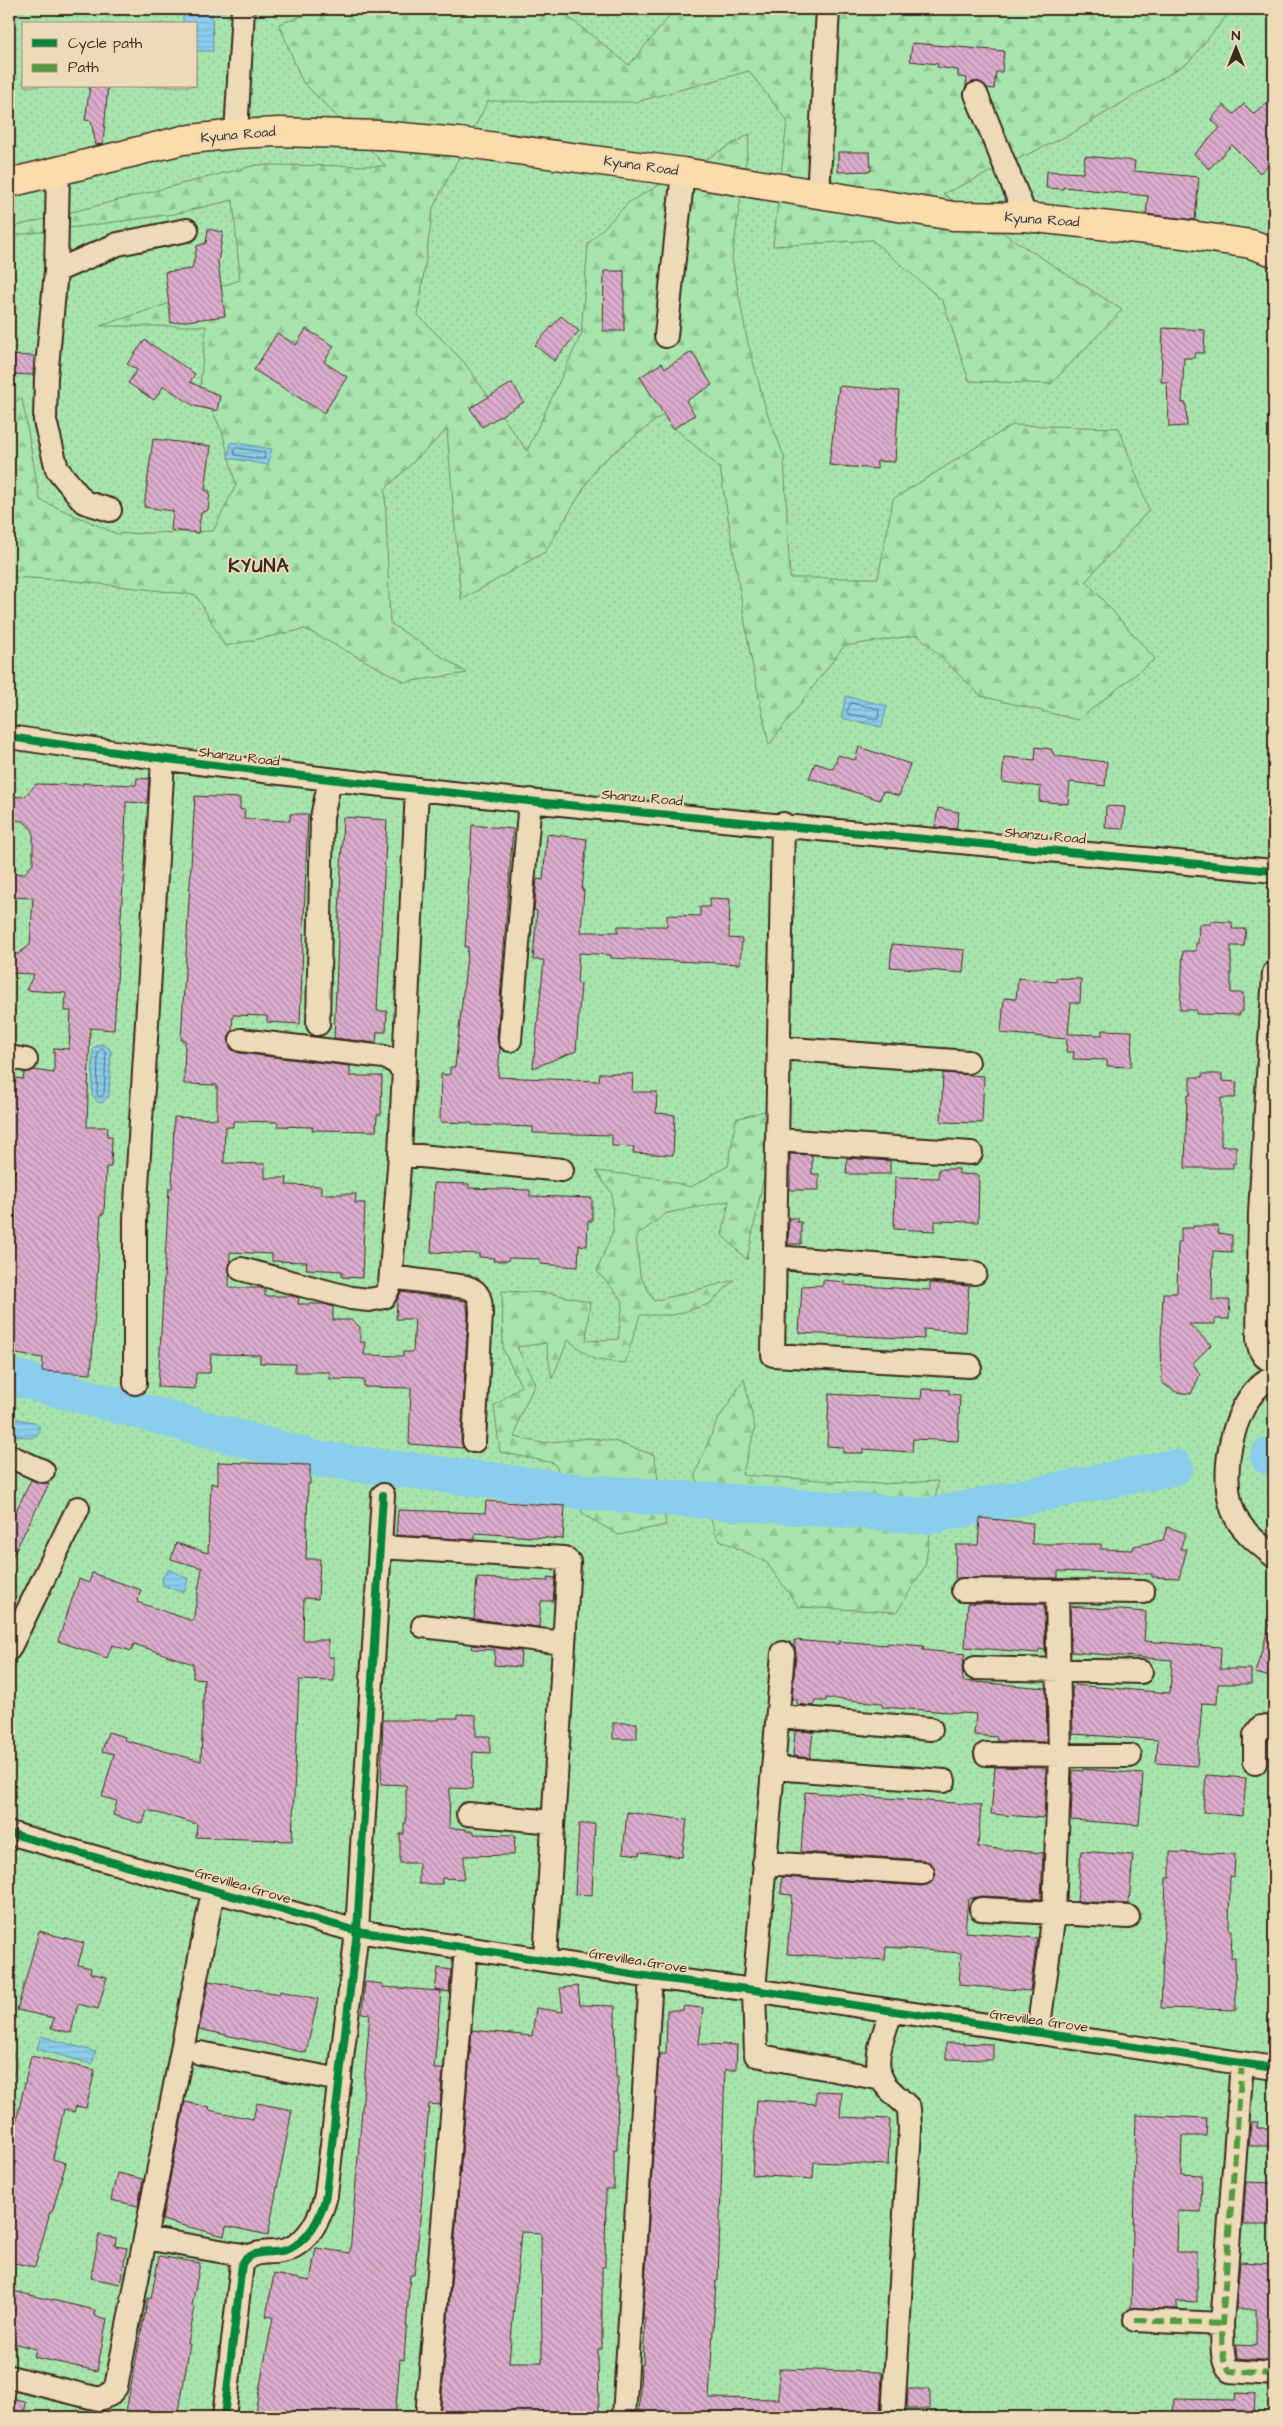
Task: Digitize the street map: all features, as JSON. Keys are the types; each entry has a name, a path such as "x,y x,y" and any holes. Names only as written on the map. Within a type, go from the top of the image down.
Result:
{"main road":[{"name":"Kyuna Road","path":"9,183 183,140 236,134 279,132 387,135 459,142 683,172 818,196 952,216 1026,216 1184,234 1252,244 1274,252"}],"street":[{"path":"236,134 243,9"},
{"path":"818,196 828,9"},
{"path":"976,94 1026,216"},
{"path":"58,170 56,271 46,377 45,421 57,469 84,502 110,510"},
{"path":"666,336 683,172"},
{"path":"56,271 118,244 187,230"},
{"name":"Shanzu Road","path":"9,737 163,760 330,780 1274,871"},
{"path":"135,1383 135,1219 163,760"},
{"path":"318,1024 322,817 330,780"},
{"path":"242,1269 369,1300 384,1297 391,1277 400,1154 417,789"},
{"path":"510,1040 530,800"},
{"path":"783,824 773,1356 970,1366"},
{"path":"1274,972 1260,1213 1258,1338 1259,1351 1268,1360 1274,1362"},
{"path":"241,1040 384,1057 394,1061 404,1070"},
{"path":"779,1048 968,1062"},
{"path":"777,1140 971,1153"},
{"path":"400,1154 562,1170"},
{"path":"775,1257 974,1273"},
{"path":"391,1277 466,1287 477,1292 480,1297 481,1314 474,1442"},
{"path":"1274,1376 1250,1395 1239,1416 1228,1455 1228,1484 1233,1511 1252,1538 1274,1556"},
{"path":"9,1456 43,1471"},
{"path":"145,2238 248,2256 285,2250 296,2245 308,2235 318,2218 326,2195 357,1931 384,1495"},
{"path":"9,1649 78,1508"},
{"path":"380,1547 567,1559 570,1565 545,1959"},
{"path":"963,1590 1143,1592"},
{"path":"1038,2033 1054,1913 1060,1755 1060,1671 1057,1592"},
{"path":"423,1626 564,1643"},
{"path":"783,1654 754,1990 756,2055 882,2079"},
{"path":"975,1668 1141,1672"},
{"path":"778,1716 931,1729"},
{"path":"1255,1763 1255,1735 1261,1727 1274,1728"},
{"path":"986,1754 1130,1756"},
{"path":"774,1768 944,1782"},
{"path":"468,1814 553,1822"},
{"name":"Grevillea Grove","path":"9,1833 357,1931 651,1977 754,1990 1274,2068"},
{"path":"764,1863 923,1873"},
{"path":"9,2378 99,2399 109,2395 116,2386 213,1891"},
{"path":"981,1910 1128,1917"},
{"path":"427,2417 466,1948"},
{"path":"624,2417 651,1977"},
{"path":"891,2012 880,2046 878,2070 882,2079 909,2108 910,2129 893,2417"},
{"path":"200,2053 340,2080"},
{"path":"1242,2063 1222,2324 1224,2359 1228,2369 1237,2372 1274,2374"},
{"path":"224,2417 240,2272 248,2256"},
{"path":"1135,2320 1222,2324"}],"green space":[{"path":"9,9 1274,9 1274,2417 9,2417"},
{"path":"324,9 562,9 562,12 629,65 673,12 684,9 1232,9 1189,62 1071,134 943,194 1122,310 1051,384 969,381 943,301 872,240 773,246 787,121 749,71 636,102 488,101 433,208 418,315 464,362 527,451 581,335 588,244 629,202 750,134 732,258 747,339 766,410 784,456 790,578 878,578 893,499 1012,425 1119,428 1149,510 1086,581 1155,659 1078,720 981,696 918,635 844,646 769,745 750,653 720,468 661,416 598,465 545,552 461,600 447,430 385,489 390,623 467,673 405,682 305,629 225,646 196,595 66,580 9,577 9,404 22,398 40,500 117,534 213,531 236,485 222,431 200,387 206,326 100,326 240,280 233,200 174,214 9,236 9,228 256,165 386,166 302,81 279,24"},
{"path":"772,1109 768,1156 747,1260 722,1235 729,1201 667,1213 636,1236 640,1275 654,1301 734,1280 709,1304 674,1315 640,1315 625,1363 595,1360 568,1340 552,1379 546,1343 517,1347 535,1384 520,1416 515,1437 542,1443 589,1438 614,1441 654,1455 666,1525 619,1535 584,1515 554,1463 500,1452 494,1406 521,1386 503,1349 502,1291 549,1293 590,1302 586,1341 618,1339 623,1301 597,1271 613,1230 612,1193 596,1171 656,1178 691,1187 728,1166 736,1119"},
{"path":"744,1379 755,1429 742,1475 879,1484 938,1481 925,1566 897,1612 799,1607 766,1562 718,1539 695,1475 715,1425"},
{"path":"9,2044 17,2064 9,2087"}],"water":[{"path":"183,9 212,9 213,51 198,51 198,22 183,22"},
{"path":"231,442 272,449 268,465 228,458"},
{"path":"846,696 887,706 882,727 841,718"},
{"path":"102,1044 109,1048 111,1052 109,1096 99,1103 92,1095 93,1052 94,1047"},
{"path":"11,1418 34,1422 39,1426 39,1433 32,1438 9,1435 9,1430 13,1425 10,1423"},
{"path":"168,1570 188,1579 185,1591 180,1592 163,1585 162,1578"},
{"path":"41,2036 96,2052 92,2064 37,2049"}],"building":[{"path":"912,43 1004,51 1002,72 996,72 994,89 987,88 977,81 966,86 967,78 958,77 958,70 937,67 938,64 910,61"},
{"path":"90,88 108,88 103,144 96,145 91,121 85,120"},
{"path":"1274,98 1274,159 1260,173 1232,145 1209,169 1194,154 1220,128 1211,119 1224,105 1234,114 1244,104 1254,114"},
{"path":"838,152 870,152 871,171 838,172"},
{"path":"1085,156 1135,161 1134,171 1199,177 1195,220 1146,214 1148,196 1064,187 1063,189 1046,188 1047,171 1083,173"},
{"path":"208,229 223,232 218,262 225,316 171,323 165,272 192,269 197,246 206,243"},
{"path":"604,271 624,271 624,331 603,331"},
{"path":"561,316 579,331 554,361 535,345"},
{"path":"1163,328 1205,330 1204,353 1195,353 1194,358 1184,358 1182,403 1186,403 1187,426 1169,427 1167,382 1161,382"},
{"path":"306,329 334,346 324,362 347,377 324,413 254,370 277,333 296,345"},
{"path":"145,340 195,374 190,382 220,396 217,411 194,406 164,386 154,400 128,383 137,370 127,364"},
{"path":"692,352 712,385 686,401 695,415 673,429 640,377 662,363 665,368"},
{"path":"10,355 34,356 33,375 9,374"},
{"path":"512,383 524,402 482,427 470,408"},
{"path":"839,386 899,391 895,462 877,461 877,469 829,465"},
{"path":"153,439 211,446 205,490 210,491 208,510 201,513 198,533 171,530 173,511 144,507"},
{"path":"859,747 910,764 899,796 883,791 880,800 809,778 815,763 833,769 838,755 855,760"},
{"path":"1036,747 1051,749 1055,756 1107,762 1105,786 1070,782 1068,804 1039,801 1041,787 1002,782 1004,757 1035,760"},
{"path":"137,778 149,779 147,803 126,802 126,834 114,1030 90,1028 87,1127 108,1127 107,1136 112,1136 111,1167 106,1167 104,1214 101,1214 91,1374 42,1371 43,1358 9,1353 9,1196 12,1196 16,1160 9,1159 9,1109 13,1078 23,1079 24,1073 34,1070 54,1073 54,1048 69,1049 71,1011 65,1011 66,993 26,990 34,974 9,973 9,953 18,954 30,945 33,898 9,897 9,873 24,874 33,864 33,831 24,821 9,820 9,796 24,797 36,784 136,785"},
{"path":"195,796 240,798 240,809 245,810 244,819 290,821 290,814 308,814 300,1024 267,1022 267,1016 233,1015 232,1031 228,1039 231,1049 239,1053 350,1066 350,1076 382,1076 381,1115 377,1115 376,1131 312,1130 313,1127 278,1126 278,1122 233,1121 233,1127 225,1127 224,1163 265,1164 265,1178 287,1178 286,1185 321,1186 321,1194 356,1194 355,1203 365,1203 362,1278 342,1277 342,1271 306,1269 307,1262 272,1261 272,1254 230,1252 229,1288 260,1288 265,1289 265,1296 292,1296 299,1298 298,1304 324,1304 333,1307 333,1320 352,1320 360,1327 360,1342 365,1342 364,1355 403,1356 403,1352 413,1352 415,1319 396,1319 397,1301 401,1292 466,1301 468,1314 461,1440 463,1448 409,1444 411,1388 364,1387 364,1380 330,1379 330,1372 295,1372 295,1364 260,1363 260,1355 211,1354 210,1373 196,1373 195,1389 158,1387 169,1188 172,1188 174,1117 217,1119 217,1085 184,1084 185,1040 181,1040"},
{"path":"1106,806 1125,807 1123,829 1105,828"},
{"path":"938,808 959,812 956,829 935,827"},
{"path":"343,817 387,820 377,1011 387,1011 386,1032 377,1032 376,1043 334,1038"},
{"path":"472,825 513,829 497,1039 500,1048 498,1077 599,1081 600,1073 633,1074 632,1092 657,1092 656,1113 675,1115 673,1155 633,1153 634,1147 612,1146 612,1135 533,1133 533,1127 440,1122 441,1074 450,1075 450,1067 455,1067 468,947 465,947"},
{"path":"547,834 587,839 582,890 584,890 581,932 618,932 618,926 667,926 667,915 700,916 700,907 709,907 710,898 730,899 729,938 742,939 740,964 611,958 611,955 579,953 577,983 581,984 576,1051 533,1068 544,960 533,960 537,911 534,910 537,879 543,880"},
{"path":"1211,921 1232,922 1232,929 1246,929 1244,946 1231,946 1231,993 1243,993 1243,1011 1240,1011 1240,1015 1196,1014 1196,1010 1180,1010 1183,951 1196,951 1199,924 1211,924"},
{"path":"892,944 965,950 963,973 890,967"},
{"path":"1018,978 1056,982 1056,978 1081,979 1080,1003 1071,1003 1068,1034 1102,1035 1102,1030 1132,1031 1131,1067 1107,1066 1107,1060 1073,1059 1074,1052 1066,1052 1067,1039 1001,1033 1004,998 1016,999"},
{"path":"943,1073 984,1076 982,1123 941,1122"},
{"path":"1202,1074 1222,1074 1222,1081 1237,1082 1235,1098 1221,1098 1221,1146 1236,1146 1236,1163 1233,1163 1233,1168 1185,1168 1187,1095 1190,1095 1190,1077 1202,1077"},
{"path":"790,1154 812,1155 812,1174 819,1174 819,1190 790,1190"},
{"path":"847,1158 890,1161 890,1174 846,1174"},
{"path":"939,1169 959,1169 959,1174 979,1175 978,1222 935,1221 935,1231 894,1229 895,1177 938,1178"},
{"path":"434,1183 469,1184 469,1188 530,1190 530,1196 592,1198 592,1221 588,1221 587,1246 579,1245 578,1267 540,1264 540,1259 509,1258 508,1261 493,1261 494,1258 479,1257 479,1254 431,1252"},
{"path":"789,1218 797,1218 797,1222 801,1222 801,1244 788,1244"},
{"path":"1193,1226 1218,1226 1218,1233 1232,1235 1232,1252 1213,1251 1212,1300 1230,1300 1229,1319 1215,1319 1215,1324 1189,1324 1211,1345 1193,1363 1200,1375 1191,1394 1176,1392 1162,1383 1161,1339 1163,1293 1177,1293 1178,1242 1181,1242 1181,1228 1193,1228"},
{"path":"823,1280 845,1282 845,1285 930,1290 930,1283 969,1286 966,1332 924,1329 924,1339 799,1333 802,1286 823,1285"},
{"path":"922,1389 949,1390 949,1394 960,1395 958,1441 913,1439 912,1452 863,1449 863,1453 843,1453 843,1447 827,1446 829,1394 921,1399"},
{"path":"218,1462 310,1465 306,1559 320,1559 318,1599 304,1598 303,1640 328,1640 328,1657 334,1657 334,1681 299,1680 292,1841 196,1837 197,1824 147,1810 143,1824 113,1815 117,1801 102,1797 114,1754 102,1751 108,1732 125,1737 124,1740 201,1761 204,1679 193,1678 193,1664 134,1644 131,1651 112,1645 107,1658 58,1641 79,1579 89,1583 92,1573 141,1590 137,1602 193,1621 202,1568 171,1559 176,1543 208,1553 211,1483 218,1485"},
{"path":"31,1480 49,1484 9,1563 9,1525"},
{"path":"486,1501 565,1506 563,1539 475,1533 475,1540 396,1535 398,1510 485,1513"},
{"path":"980,1518 1033,1523 1032,1544 1101,1544 1101,1549 1133,1550 1134,1546 1163,1540 1167,1527 1186,1533 1180,1549 1187,1549 1179,1578 1152,1577 1152,1574 1058,1571 1058,1578 955,1578 956,1545 978,1545"},
{"path":"548,1577 555,1578 553,1601 541,1601 539,1627 474,1619 477,1578 548,1581"},
{"path":"968,1603 1044,1604 1045,1650 1039,1649 1038,1653 965,1647"},
{"path":"1070,1606 1146,1612 1144,1641 1221,1647 1220,1669 1251,1669 1251,1684 1218,1684 1217,1704 1202,1703 1197,1766 1156,1763 1158,1740 1073,1734 1072,1690 1074,1685 1170,1693 1172,1660 1071,1652"},
{"path":"1270,1623 1274,1624 1274,1678 1255,1673"},
{"path":"794,1640 839,1644 839,1641 924,1646 923,1650 965,1654 962,1667 963,1681 1046,1688 1047,1742 997,1741 997,1737 974,1735 976,1714 882,1707 882,1703 826,1698 826,1701 815,1701 814,1706 797,1704 797,1699 792,1699 796,1654"},
{"path":"473,1645 521,1651 520,1667 494,1665 495,1650 472,1649"},
{"path":"458,1714 476,1715 476,1736 490,1736 490,1753 473,1752 472,1789 450,1788 449,1828 466,1829 466,1831 474,1831 474,1834 515,1835 514,1855 464,1856 464,1879 442,1878 442,1884 419,1884 419,1863 400,1863 400,1834 404,1834 404,1823 406,1823 406,1785 381,1784 383,1720 439,1720 439,1718 458,1718"},
{"path":"613,1723 637,1723 637,1739 613,1739"},
{"path":"795,1731 813,1732 810,1758 793,1756"},
{"path":"995,1767 1046,1768 1044,1818 991,1814"},
{"path":"1083,1769 1143,1774 1139,1825 1071,1820 1073,1770 1083,1771"},
{"path":"1206,1775 1246,1778 1243,1816 1203,1812"},
{"path":"805,1792 981,1805 978,1847 1043,1853 1041,1899 982,1896 968,1899 965,1932 1037,1938 1030,1991 959,1985 961,1953 886,1947 885,1960 787,1954 792,1895 781,1894 782,1877 922,1886 929,1884 936,1874 934,1867 924,1860 801,1852"},
{"path":"627,1812 687,1820 682,1857 640,1852 639,1855 623,1853"},
{"path":"579,1824 595,1824 592,1895 575,1894"},
{"path":"1081,1851 1133,1855 1129,1904 1077,1901"},
{"path":"1170,1852 1235,1854 1234,1877 1230,1876 1229,1930 1232,1930 1231,1957 1235,1957 1236,2010 1161,2008 1166,1878 1170,1878"},
{"path":"39,1931 84,1943 78,1965 91,1968 90,1973 107,1977 98,2009 78,2004 71,2033 51,2028 54,2018 17,2010"},
{"path":"438,1968 451,1970 449,1992 435,1990"},
{"path":"209,1981 279,1994 280,1991 318,1999 306,2053 199,2029"},
{"path":"365,1982 383,1984 383,1987 441,1991 434,2069 443,2069 440,2105 429,2104 419,2232 414,2275 410,2275 404,2360 400,2359 395,2417 254,2417 273,2317 266,2316 274,2274 310,2281 316,2248 350,2253 370,2014 362,2013"},
{"path":"578,1986 580,2005 615,2006 616,2077 618,2077 617,2149 614,2149 614,2189 606,2189 605,2267 602,2267 602,2349 598,2349 599,2417 440,2417 472,2030 532,2036 536,2008 563,2012 560,1988","holes":["521,2232 541,2233 542,2362 509,2362"]},
{"path":"684,2006 703,2008 699,2044 737,2045 736,2070 725,2070 718,2281 716,2281 709,2398 779,2399 779,2369 882,2372 880,2417 639,2417 659,2054 666,2054 667,2010 683,2010"},
{"path":"946,2043 993,2044 993,2060 946,2059"},
{"path":"31,2056 95,2070 86,2108 76,2106 74,2112 64,2109 53,2159 66,2163 35,2267 9,2262 9,2153"},
{"path":"816,2091 842,2092 840,2117 890,2119 888,2165 814,2162 813,2179 752,2175 757,2100 816,2104"},
{"path":"185,2102 210,2107 209,2110 253,2119 257,2103 292,2110 268,2235 226,2226 224,2236 162,2220"},
{"path":"1136,2115 1207,2118 1206,2136 1182,2136 1181,2174 1202,2175 1201,2212 1178,2211 1177,2252 1197,2252 1197,2302 1177,2301 1177,2309 1131,2308"},
{"path":"1251,2122 1258,2122 1257,2128 1274,2128 1274,2146 1249,2146"},
{"path":"117,2173 143,2179 138,2206 111,2200"},
{"path":"1246,2182 1274,2183 1274,2225 1243,2225"},
{"path":"99,2235 116,2238 115,2246 127,2248 120,2284 91,2278"},
{"path":"159,2256 200,2263 192,2306 195,2307 178,2417 161,2417 126,2411 148,2298 151,2299"},
{"path":"1240,2262 1274,2264 1274,2361 1237,2358 1236,2345 1256,2346 1256,2309 1236,2309"},
{"path":"9,2290 95,2310 94,2316 107,2319 97,2371 34,2357 36,2349 9,2342 12,2322 9,2321"},
{"path":"908,2389 930,2389 930,2409 907,2409"},
{"path":"1236,2393 1255,2394 1254,2417 1173,2417 1174,2399 1235,2400"},
{"path":"9,2399 26,2402 24,2417 9,2417"}],"waterway":[{"path":"9,1376 317,1459 585,1492 929,1516 1175,1467"},
{"path":"1268,1456 1274,1455"}],"marked path":[{"path":"1242,2063 1222,2324 1223,2349 1225,2362 1230,2371 1274,2374"},
{"path":"1135,2320 1222,2324"}],"cycle path":[{"path":"9,737 166,759 482,796 1274,871"},
{"path":"224,2417 242,2264 246,2259 256,2254 286,2250 301,2241 313,2228 321,2212 326,2195 357,1931 383,1495"},
{"path":"9,1833 357,1931 651,1977 754,1990 1274,2068"}],"district":[{"name":"KYUNA","path":"259,566"}]}
